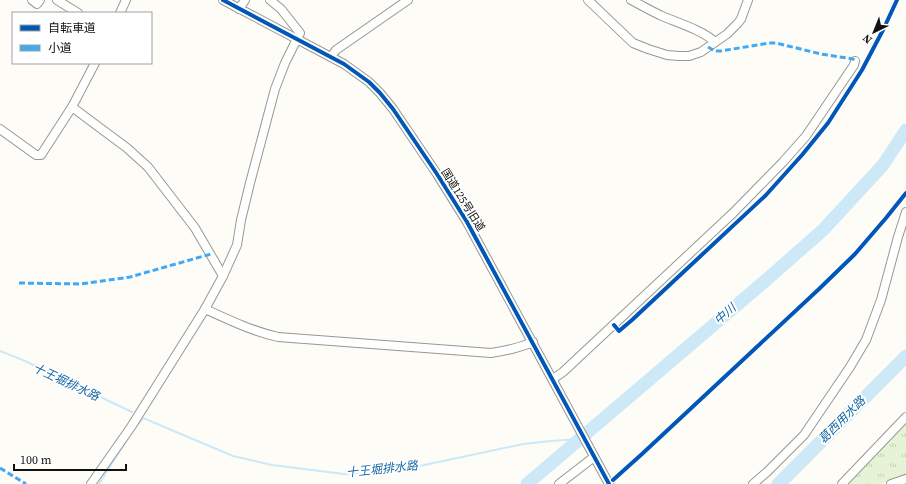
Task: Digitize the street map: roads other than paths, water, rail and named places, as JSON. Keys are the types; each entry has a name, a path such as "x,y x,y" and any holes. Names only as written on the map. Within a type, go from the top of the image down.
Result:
{"street":[{"path":"32,0 37,4 40,0"},
{"path":"57,0 76,12"},
{"path":"120,12 126,0"},
{"name":"国道125号旧道","path":"223,0 331,57 360,75 380,93 393,109 467,222 609,484"},
{"path":"239,9 245,0"},
{"path":"91,484 131,427 204,309 223,276 237,245 250,183 275,88 285,63 300,33 282,9 270,0"},
{"path":"331,57 336,50 408,0"},
{"path":"588,0 633,43 648,50 667,55 679,56 689,56 701,52 727,34 741,19 748,0"},
{"path":"631,0 662,16 693,29 715,42"},
{"path":"553,379 563,372 619,320 733,213 772,174 806,136 855,62"},
{"path":"0,129 36,155 41,155 72,107 94,64"},
{"path":"72,107 128,148 148,167 195,228 223,276"},
{"path":"753,484 804,435 850,367 866,340 881,300 906,212"},
{"path":"204,309 254,330 278,338 491,353 525,346 532,342"},
{"path":"842,484 906,417"},
{"path":"559,484 593,455"},
{"path":"893,484 906,479"}],"waterway":[{"name":"中川","path":"527,484 823,230 883,165 906,130"},
{"name":"十王堀排水路","path":"0,351 25,361 132,412"},
{"name":"葛西用水路","path":"778,484 906,356"},
{"path":"787,484 906,364"},
{"name":"十王堀排水路","path":"138,424 143,418 233,456 272,465 344,474 415,467 523,444 580,439"},
{"path":"99,484 132,432"}]}
